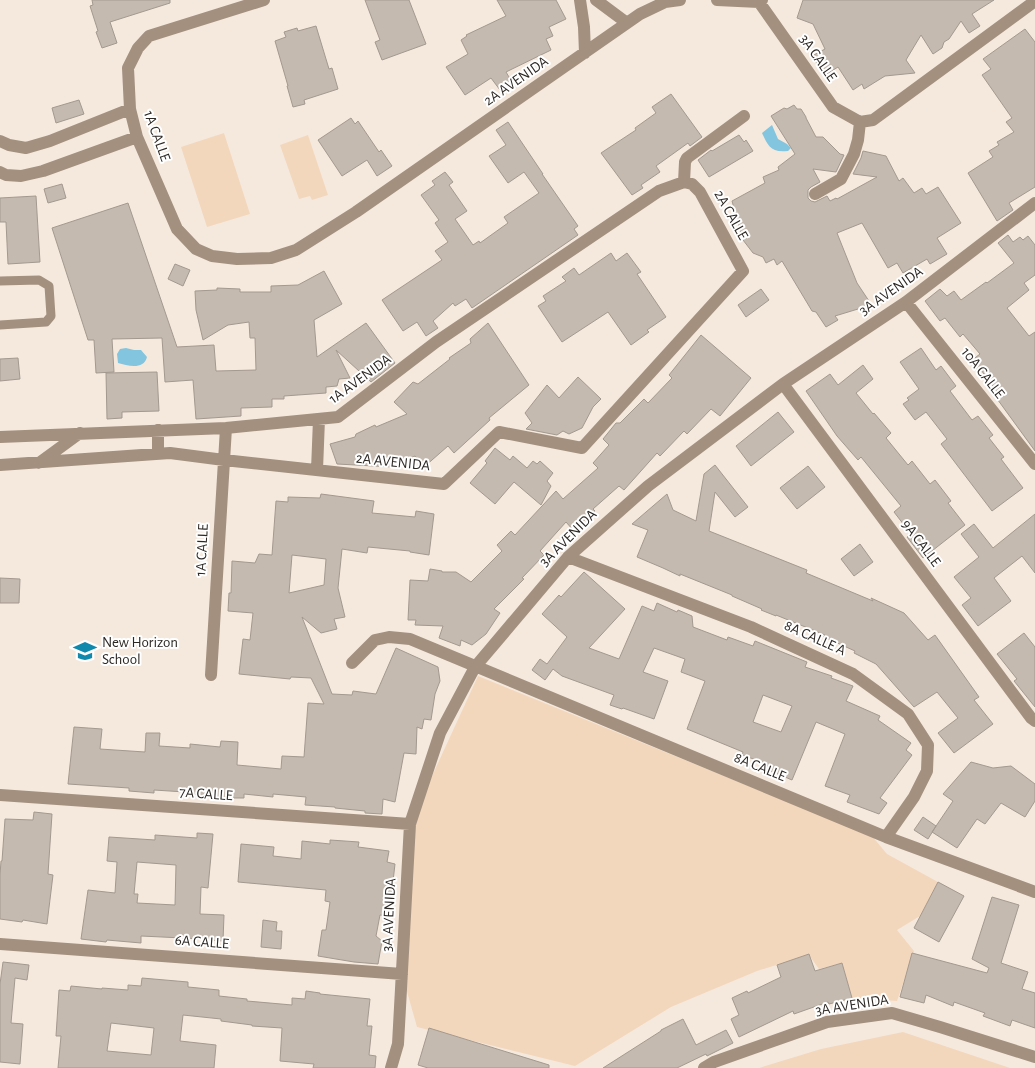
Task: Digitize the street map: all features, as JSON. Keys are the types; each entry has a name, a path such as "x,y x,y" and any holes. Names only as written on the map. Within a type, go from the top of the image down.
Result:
{"street":[{"name":"1A CALLE","path":"212,256 196,249 177,229 138,136 130,109 128,68 138,48 149,36 264,0"},
{"path":"580,0 585,53"},
{"path":"596,0 627,22"},
{"name":"2A AVENIDA","path":"212,256 237,259 271,258 296,250 356,212 627,22 665,2 680,0"},
{"path":"717,0 761,1"},
{"name":"3A CALLE","path":"761,1 834,107 860,122"},
{"path":"815,194 841,179 854,154 860,122 873,120 1035,1"},
{"path":"0,141 9,145 26,148 50,141 130,109"},
{"path":"684,182 687,158 744,116"},
{"path":"0,172 6,175 21,176 138,136"},
{"name":"2A CALLE","path":"684,182 692,184 700,192 743,271"},
{"name":"1A AVENIDA","path":"0,437 226,428 338,417 444,337 660,191 684,182"},
{"name":"3A AVENIDA","path":"392,1068 398,1044 410,824 440,733 475,667 568,557 648,486 783,384 906,302 1033,210"},
{"name":"2A AVENIDA","path":"0,465 170,453 444,484 499,432 582,448 743,271"},
{"name":"10A CALLE","path":"906,302 1035,464"},
{"name":"9A CALLE","path":"783,384 1035,721"},
{"path":"317,470 319,419"},
{"name":"1A CALLE","path":"211,675 226,428"},
{"path":"158,430 158,454"},
{"path":"39,463 80,433"},
{"name":"8A CALLE A","path":"568,557 751,627 854,674 908,714 928,745 927,772 914,797 886,836"},
{"name":"8A CALLE","path":"352,663 375,640 389,637 410,639 886,836 1035,892"},
{"name":"7A CALLE","path":"0,795 410,824"},
{"name":"6A CALLE","path":"0,944 402,974"},
{"name":"3A AVENIDA","path":"704,1068 714,1062 827,1022 892,1013 1035,1057"}],"lane":[{"path":"0,281 40,280 49,286 51,316 46,322 0,325"}],"shaded area":[{"path":"224,133 250,214 207,227 181,147"},
{"path":"308,135 328,195 312,200 310,196 299,199 280,145"},
{"path":"478,676 872,836 887,854 938,882 920,916 897,930 914,951 897,1001 852,998 842,963 819,969 809,955 757,971 671,1007 575,1066 417,1027 402,974 410,824"},
{"path":"903,1032 1010,1068 759,1068 821,1049"}],"water":[{"path":"772,125 778,139 791,148 788,151 774,150 766,142 762,133"},
{"path":"120,349 141,350 147,357 143,364 135,366 118,363 117,354"}],"building":[{"path":"92,0 170,0 170,3 110,22 117,43 102,48 90,6 93,5"},
{"path":"365,0 409,0 426,44 382,60 375,42 380,40"},
{"path":"497,0 556,0 566,19 549,27 553,36 546,39 551,50 506,72 512,82 500,90 491,78 465,95 446,67 468,54 461,40 466,35 506,16"},
{"path":"803,0 994,0 972,14 980,26 969,33 961,21 949,39 944,42 942,48 933,54 921,35 906,60 915,73 885,76 864,89 862,84 853,90 838,67 825,75 812,56 825,49 813,24 797,18"},
{"path":"316,26 329,69 332,68 338,89 304,100 305,104 293,107 275,41 286,37 284,32 297,28 298,31"},
{"path":"1025,29 1035,42 1035,187 1009,203 1013,210 997,221 968,173 993,157 989,151 999,145 997,142 1014,132 1006,122 1012,118 982,75 991,69 983,59"},
{"path":"671,94 702,137 690,146 688,143 656,166 660,172 641,185 643,188 632,195 601,153 636,130 635,128 656,113 652,107"},
{"path":"79,100 84,114 56,123 52,108"},
{"path":"794,105 797,109 801,109 816,137 823,137 840,154 844,155 836,172 813,169 820,182 808,190 808,198 811,201 815,202 827,196 830,201 837,199 877,177 853,174 863,151 886,156 899,181 903,178 914,193 922,188 926,194 938,187 961,223 937,238 947,254 930,264 927,259 903,273 897,263 888,268 862,223 837,233 857,283 871,304 860,311 858,309 835,316 838,320 826,327 816,312 812,311 782,261 777,265 774,259 766,263 763,257 753,253 743,240 732,201 765,183 763,177 779,170 778,167 795,154 771,116 784,108 787,109"},
{"path":"351,118 355,124 358,121 379,152 381,150 392,166 377,176 367,160 342,176 318,140"},
{"path":"508,122 578,226 574,229 578,235 472,308 466,299 455,306 453,303 433,321 438,328 426,336 417,322 403,331 382,300 442,260 435,251 448,242 435,223 439,220 421,195 435,185 432,181 445,172 453,182 449,185 467,211 455,219 473,245 479,241 480,243 508,223 504,217 539,193 524,172 508,183 489,156 506,145 496,130"},
{"path":"739,135 744,142 746,140 753,151 709,177 698,160 711,150"},
{"path":"62,184 66,198 48,203 44,189"},
{"path":"36,196 40,262 8,264 6,222 0,222 0,198"},
{"path":"128,203 177,347 214,345 216,371 256,370 255,338 250,338 249,322 228,325 203,340 196,310 195,291 217,290 217,288 240,289 240,292 271,292 271,286 298,285 324,271 342,304 314,320 317,357 366,323 395,363 371,382 336,350 350,378 339,379 337,386 326,387 326,393 284,396 284,399 272,399 272,407 241,408 241,416 196,419 193,380 165,382 162,338 112,339 114,372 96,373 94,340 88,340 52,228"},
{"path":"1008,235 1013,242 1020,237 1023,240 1028,236 1035,245 1035,275 1024,283 1029,290 1007,308 1029,336 1035,332 1035,451 995,396 999,394 981,370 979,372 971,361 980,354 963,334 960,337 945,318 940,321 925,301 940,289 947,296 954,291 961,300 1014,263 998,243"},
{"path":"611,253 616,261 627,253 641,272 637,274 666,317 647,330 649,332 631,345 608,312 562,342 538,306 546,301 543,296 566,281 562,277 574,268 579,275"},
{"path":"175,264 190,270 183,286 168,279"},
{"path":"761,289 769,300 746,317 738,305"},
{"path":"488,323 529,385 489,418 490,420 454,453 448,446 424,467 415,456 393,467 337,464 330,444 355,437 356,434 375,425 376,427 407,414 394,402 413,382 418,384 449,358 471,343 470,339"},
{"path":"701,335 751,378 720,416 711,409 687,434 684,431 660,456 657,453 624,490 619,486 573,530 566,522 540,551 544,555 522,578 524,579 494,609 500,613 486,634 472,645 461,640 460,646 439,638 443,626 415,625 416,620 408,620 410,580 428,581 430,569 442,572 456,572 471,582 502,551 497,545 511,531 515,535 556,491 563,499 598,468 593,463 609,445 603,439 616,423 620,423 644,399 648,403 672,378 669,375"},
{"path":"921,348 936,370 941,366 956,386 950,391 972,420 978,416 993,435 989,438 1004,457 1001,459 1023,488 992,511 941,444 947,439 926,412 915,420 903,404 909,400 907,398 919,389 900,362"},
{"path":"18,358 20,379 0,381 0,359"},
{"path":"863,365 873,379 856,393 891,433 886,438 908,465 912,461 930,484 935,480 951,501 948,503 965,525 923,558 907,537 911,534 894,512 901,506 861,457 858,460 837,436 806,391 830,374 838,385"},
{"path":"157,372 159,411 122,412 122,418 107,419 106,373"},
{"path":"578,377 601,399 593,407 582,428 569,434 563,431 557,435 526,429 532,423 525,413 547,385 559,398"},
{"path":"778,412 794,432 751,466 736,446"},
{"path":"495,448 510,460 513,456 527,468 533,461 537,464 540,461 553,473 547,481 551,486 541,505 514,482 495,504 470,483 487,463 485,461"},
{"path":"715,465 748,507 735,517 715,492 709,531 807,570 806,573 904,613 928,640 935,635 979,697 974,700 993,724 954,753 938,733 958,718 937,692 914,707 876,664 854,653 855,651 824,637 825,635 637,557 648,530 632,524 667,494 673,510 696,521 704,474"},
{"path":"808,466 825,487 797,509 780,488"},
{"path":"321,494 374,501 372,513 415,517 416,511 434,514 429,555 368,547 367,553 342,549 338,588 345,617 334,619 337,629 321,633 302,617 332,694 352,695 353,691 376,694 396,648 438,667 440,681 435,694 431,720 424,719 422,729 417,727 416,754 404,753 395,802 383,799 382,814 305,805 306,797 273,794 273,797 244,794 244,798 211,798 185,792 154,790 154,793 129,791 129,788 68,784 74,727 102,729 100,749 145,752 146,733 160,733 159,746 190,748 190,744 220,747 221,741 238,742 237,765 281,769 282,756 304,757 308,703 324,704 311,678 291,677 290,679 239,674 243,639 250,640 253,613 228,611 229,593 231,593 232,561 255,563 259,554 272,555 276,501 288,502 288,497 320,498","holes":["292,555 326,559 324,585 289,593"]},
{"path":"1035,514 1035,573 1022,556 994,578 1011,601 978,626 962,605 971,598 954,577 979,557 961,534 974,524 993,548"},
{"path":"860,544 873,562 854,576 841,559"},
{"path":"584,572 625,609 589,648 619,659 642,606 654,611 657,603 692,616 693,627 727,640 728,637 753,646 755,641 807,662 805,667 832,676 831,678 853,686 846,701 880,716 878,720 911,743 906,750 912,755 880,798 887,803 879,814 847,802 850,795 825,786 845,734 816,722 792,780 766,769 768,764 742,755 743,752 687,729 705,681 681,672 685,659 654,648 643,672 668,681 654,719 610,705 614,695 562,676 553,669 545,680 532,670 540,659 547,664 567,637 542,614 559,595 561,597","holes":["763,695 792,706 781,732 753,722"]},
{"path":"0,578 20,579 19,603 0,603"},
{"path":"1024,633 1035,647 1035,707 1014,681 1017,679 997,654"},
{"path":"971,762 993,768 1011,766 1035,784 1035,801 1025,817 1001,803 985,824 977,819 957,848 932,832 953,801 943,794"},
{"path":"34,812 52,814 48,874 53,875 47,924 0,919 0,875 5,819 33,820"},
{"path":"923,817 936,826 928,839 914,830"},
{"path":"197,833 213,834 208,888 201,887 200,914 224,915 223,941 141,936 141,943 81,939 88,890 115,893 117,862 107,861 109,837 155,840 155,835 197,838","holes":["137,862 176,865 175,905 137,903 138,894 134,894"]},
{"path":"330,840 359,842 358,847 389,851 387,862 395,864 389,916 380,915 376,936 382,941 378,964 318,956 322,930 326,930 330,902 325,901 326,890 238,882 241,844 274,847 273,856 301,859 302,841 330,844"},
{"path":"938,882 964,896 939,942 914,928"},
{"path":"992,897 1019,905 1001,963 1028,972 1022,989 1035,993 1035,1028 1012,1020 1010,1026 983,1016 985,1013 954,1002 953,1006 926,995 924,1003 900,997 912,953 987,973 989,968 972,959"},
{"path":"263,920 277,922 276,931 282,931 281,949 261,947"},
{"path":"809,954 815,971 842,963 852,998 829,1004 828,1002 794,1014 793,1011 739,1037 731,1019 739,1015 732,998 747,991 748,993 781,977 777,965"},
{"path":"3,962 29,965 27,980 15,978 11,1023 23,1024 20,1064 0,1062 0,984"},
{"path":"142,978 188,982 188,987 219,990 219,996 247,999 247,1001 292,1005 292,998 305,999 306,991 370,999 367,1026 372,1026 369,1055 376,1056 375,1068 313,1068 314,1064 280,1061 282,1028 252,1026 221,1021 221,1019 183,1015 180,1041 216,1045 214,1068 58,1068 61,1036 56,1036 59,990 70,991 71,986 128,990 128,985 141,986","holes":["111,1023 154,1028 151,1055 107,1051"]},
{"path":"683,1019 696,1045 726,1030 733,1043 677,1068 603,1068 661,1030"},
{"path":"429,1028 549,1065 549,1068 428,1068 418,1065"}],"place":[{"name":"New Horizon School","path":"85,651"}]}
